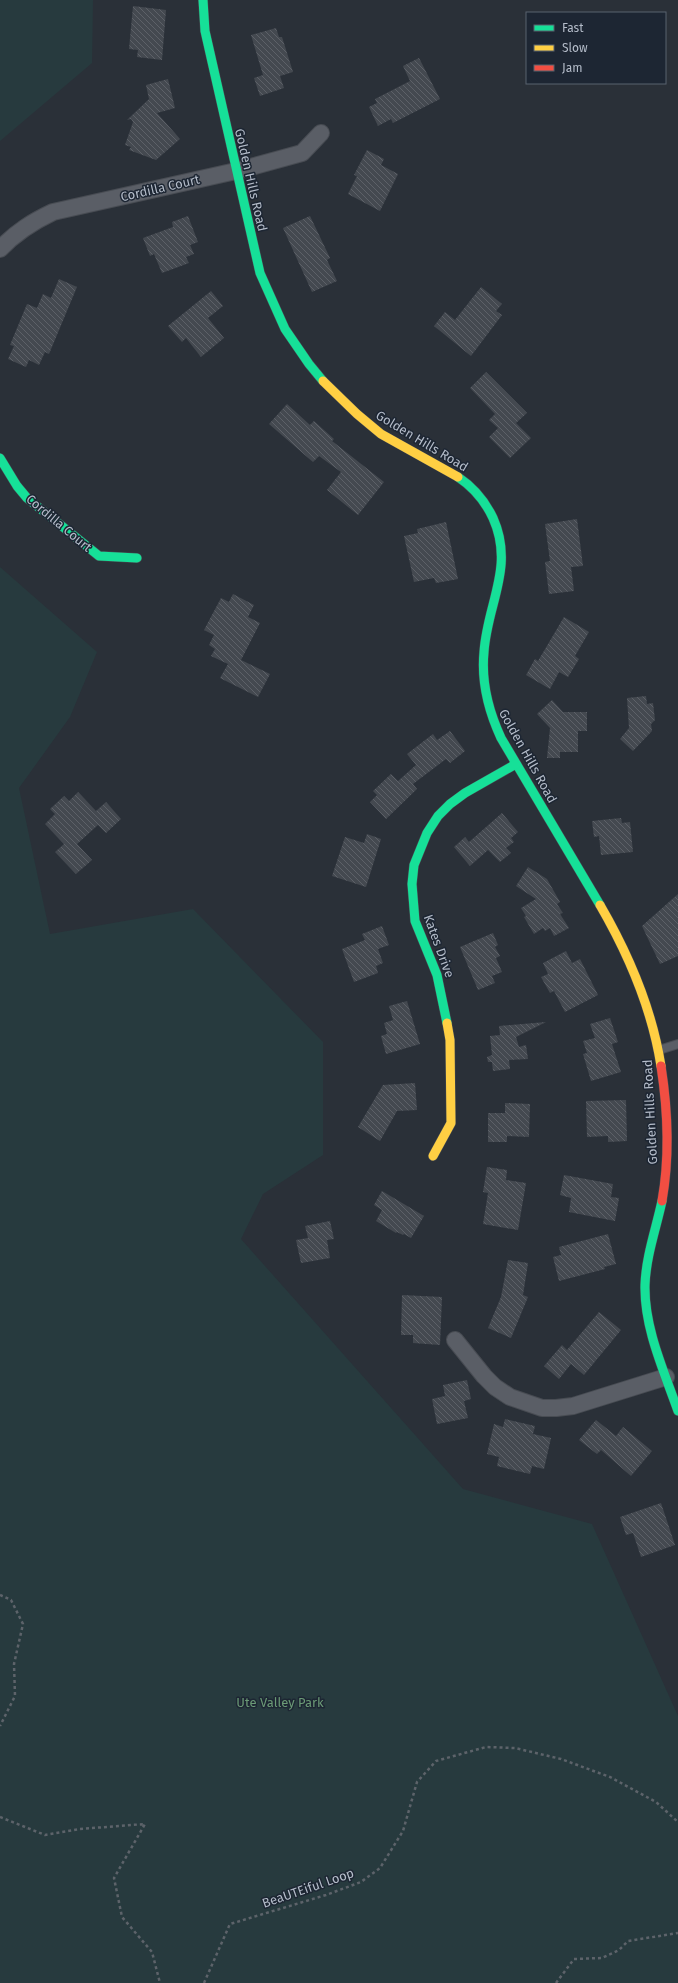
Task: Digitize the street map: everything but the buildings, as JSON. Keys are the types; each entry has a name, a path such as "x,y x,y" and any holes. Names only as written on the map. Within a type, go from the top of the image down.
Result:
{"street":[{"name":"Golden Hills Road","path":"203,0 205,31 236,171 261,274 282,322 303,356 328,387 349,407 378,431 400,445 456,474 480,496 494,520 501,540 502,571 486,635 483,677 487,705 493,722 516,764 617,935 630,960 650,1015 659,1050 664,1078 667,1162 664,1189 647,1266 645,1286 654,1341 678,1410"},
{"name":"Cordilla Court","path":"0,249 15,234 32,222 53,212 236,171 302,153 321,133"},
{"name":"Cordilla Court","path":"0,458 17,486 28,498 99,556 136,558"},
{"name":"Kates Drive","path":"433,1156 451,1123 450,1040 437,975 415,921 412,884 414,865 427,833 438,816 450,804 516,764"},
{"path":"455,1340 484,1376 495,1387 510,1397 542,1408 573,1406 666,1377"}],"lane":[{"path":"659,1050 678,1044"}],"path":[{"path":"0,1595 11,1600 23,1624 14,1664 15,1696 0,1726"},
{"name":"BeaUTEiful Loop","path":"204,1983 230,1924 333,1893 362,1882 380,1868 403,1831 417,1782 436,1760 486,1747 515,1748 561,1759 610,1776 656,1802 678,1822"},
{"path":"0,1817 45,1835 80,1829 144,1824 114,1878 122,1917 152,1952 160,1983"},
{"path":"556,1983 574,1959 602,1958 619,1950 628,1941 678,1933"}],"green space":[{"path":"0,0 93,0 92,63 0,141"},
{"name":"Ute Valley Park","path":"0,567 97,652 70,717 19,788 50,934 193,909 323,1042 323,1155 263,1194 241,1239 463,1489 592,1524 678,1716 678,1983 0,1983"}],"traffic: fast":[{"path":"203,0 205,31 260,273 285,329 309,364 323,381"},
{"path":"0,458 17,486 27,498 99,556 137,558"},
{"path":"458,477 469,485 482,500 493,518 499,536 501,569 486,634 483,663 486,696 492,717 501,738 600,905"},
{"path":"447,1023 437,975 415,921 412,884 414,865 427,833 438,816 450,804 465,793 516,764"},
{"path":"662,1201 647,1264 645,1285 646,1301 651,1333 678,1411"}],"traffic: slow":[{"path":"323,381 357,414 381,434 458,477"},
{"path":"600,905 611,924 638,983 652,1024 661,1066"},
{"path":"433,1156 451,1123 450,1040 447,1023"}],"traffic: jam":[{"path":"661,1066 667,1117 665,1184 662,1201"}]}
